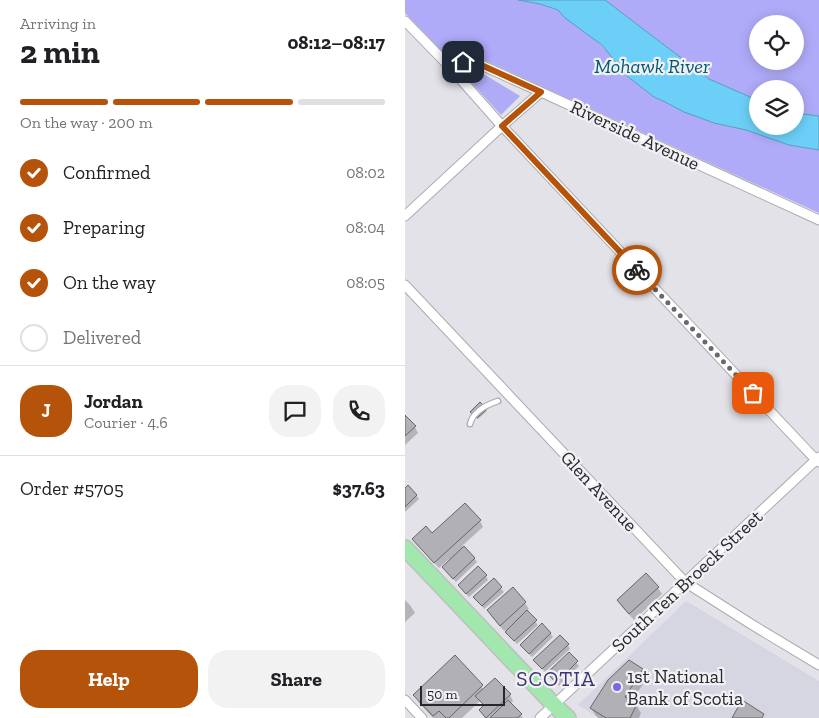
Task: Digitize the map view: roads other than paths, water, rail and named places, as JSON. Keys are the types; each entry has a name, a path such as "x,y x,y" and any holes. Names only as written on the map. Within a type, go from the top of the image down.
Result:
{"main road":[{"path":"405,548 568,718"}],"street":[{"path":"405,21 818,460"},
{"name":"Riverside Avenue","path":"449,66 463,62 479,64 819,220"},
{"path":"405,216 541,92"},
{"name":"Glen Avenue","path":"405,285 685,582 819,665"},
{"name":"South Ten Broeck Street","path":"540,718 818,460"},
{"path":"405,700 422,718"}],"lane":[{"path":"470,424 472,417 485,405 498,401"}],"water":[{"name":"Mohawk River","path":"518,0 605,0 709,79 749,96 749,131 714,123 684,112 654,97 627,76 602,45 565,18 558,10"},
{"name":"Mohawk River","path":"804,114 819,116 819,150 789,145 760,135 804,135"}],"place":[{"name":"1st National Bank of Scotia","path":"617,687"}],"district":[{"name":"SCOTIA","path":"556,678"}]}
